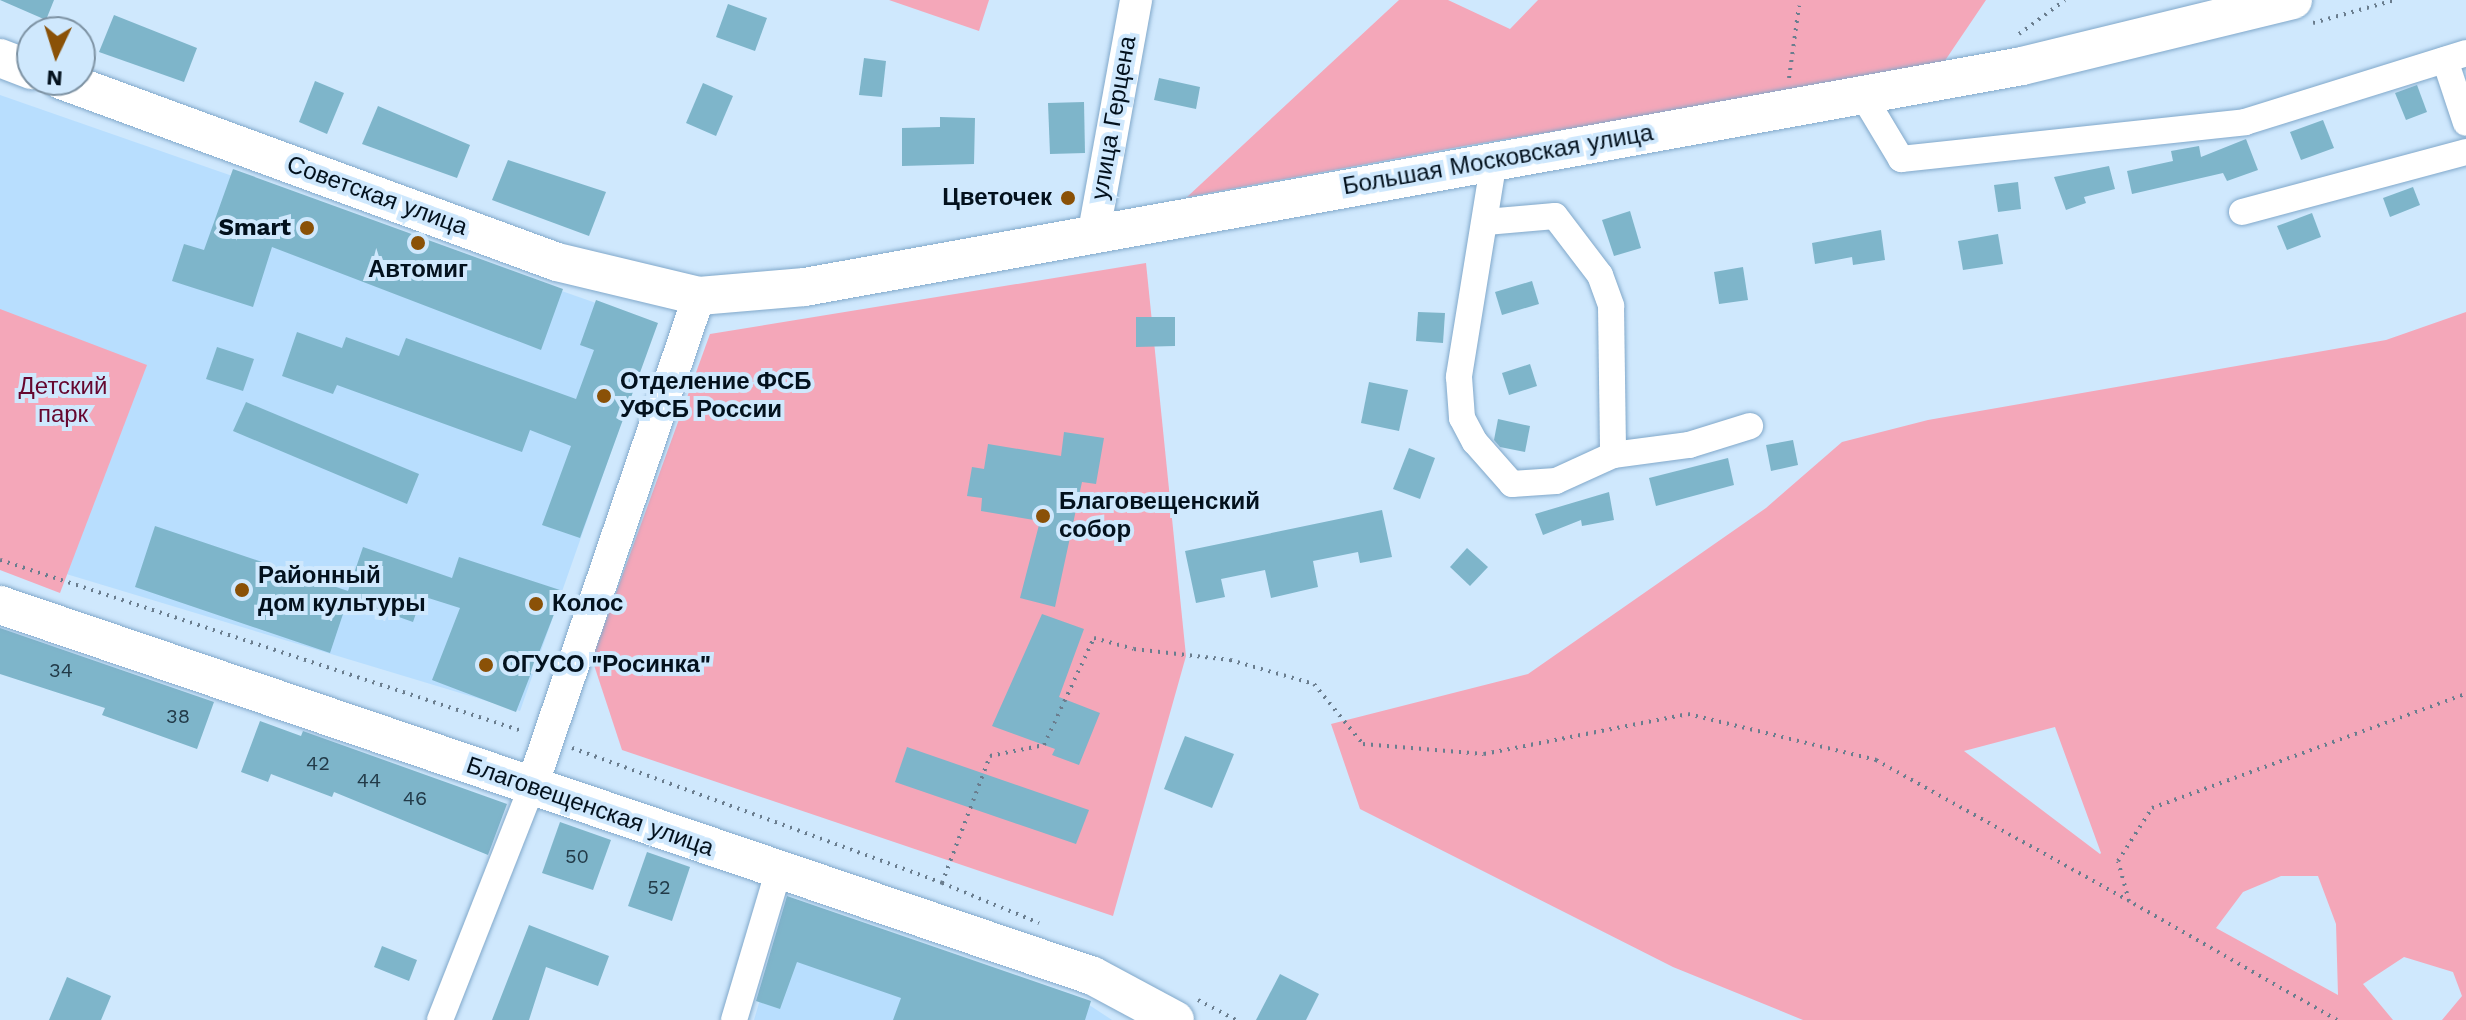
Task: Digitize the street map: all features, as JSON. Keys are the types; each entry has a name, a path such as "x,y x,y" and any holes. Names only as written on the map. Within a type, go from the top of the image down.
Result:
{"main road":[{"name":"Большая Московская улица","path":"699,296 805,287 1093,237 2296,13"},
{"name":"Советская улица","path":"96,93 557,262 699,296"},
{"name":"Благовещенская улица","path":"0,605 778,872 1093,976 1175,1020"}],"street":[{"name":"улица Герцена","path":"1093,237 1136,0"},
{"path":"1862,94 1901,159 2245,122 2455,56 2466,123"},
{"path":"2242,212 2466,152"},
{"path":"1494,160 1459,377 1462,418 1468,430 1512,484 1556,481 1613,455 1689,445 1750,426"},
{"path":"1486,222 1555,216 1600,275 1611,306 1613,455"},
{"path":"440,1020 532,786 699,296"},
{"path":"734,1020 778,872"}],"path":[{"path":"2296,13 2395,0"},
{"path":"1785,108 1799,6"},
{"path":"0,560 548,740 942,883 990,756 1044,745 1094,638 1134,649 1230,660 1314,684 1363,744 1484,754 1688,714 1876,760 2337,1020"},
{"path":"2129,901 2118,861 2152,808 2466,694"}],"shaded area":[{"path":"0,95 656,324 520,711 0,554"},
{"path":"788,904 1074,995 1112,1020 754,1020"}],"green space":[{"path":"889,0 989,0 979,31"},
{"path":"1399,0 1448,0 1510,29 1538,0 1986,0 1940,68 1464,146 1187,197"},
{"path":"1146,263 1186,656 1113,916 622,750 592,659 710,334"},
{"name":"Детский парк","path":"0,309 147,365 60,593 0,570"},
{"path":"2466,312 2466,1020 2442,1020 2462,996 2453,972 2404,957 2363,984 2393,1020 1803,1020 1673,967 1360,809 1331,724 1528,674 1766,508 1842,442 1928,420 2386,340","holes":["2055,727 2101,853 2100,854 1964,751","2281,876 2318,876 2336,924 2338,995 2216,928 2243,892"]}],"building":[{"path":"0,0 54,0 48,16 37,16"},
{"path":"728,4 767,18 755,51 716,37"},
{"path":"114,15 197,48 184,82 99,52"},
{"path":"864,58 886,61 882,97 859,95"},
{"path":"1159,78 1200,87 1196,109 1154,100"},
{"path":"315,81 344,93 327,134 299,122"},
{"path":"703,83 733,96 716,136 686,123"},
{"path":"2417,85 2427,112 2406,120 2395,93"},
{"path":"1084,102 1085,153 1050,154 1048,103"},
{"path":"378,106 470,145 457,178 362,144"},
{"path":"940,117 975,118 974,164 902,166 902,128 940,127"},
{"path":"2323,120 2334,148 2301,160 2290,132"},
{"path":"2246,139 2258,170 2227,181 2223,173 2132,194 2127,171 2173,161 2171,151 2199,146 2201,157"},
{"path":"508,160 606,192 589,236 492,200"},
{"path":"2109,166 2115,189 2084,197 2086,203 2066,210 2054,177"},
{"path":"233,169 563,289 541,350 272,247 253,307 172,281 184,244 204,250"},
{"path":"2018,182 2021,209 1998,212 1994,185"},
{"path":"2413,187 2420,205 2390,217 2383,198"},
{"path":"1630,211 1641,248 1614,256 1602,220"},
{"path":"2312,213 2321,237 2287,250 2277,226"},
{"path":"1881,230 1885,260 1853,265 1852,257 1815,264 1812,243"},
{"path":"1998,234 2003,264 1963,270 1958,241"},
{"path":"1743,267 1748,300 1719,304 1714,272"},
{"path":"1532,281 1539,304 1502,315 1495,292"},
{"path":"596,300 658,323 580,538 542,525 571,446 530,430 522,452 337,385 333,394 282,376 297,332 342,348 346,337 399,356 406,338 576,399 594,350 580,345"},
{"path":"1418,312 1445,313 1443,343 1416,341"},
{"path":"1136,317 1175,317 1175,346 1136,347"},
{"path":"217,347 254,359 243,391 206,379"},
{"path":"1530,364 1537,386 1509,395 1502,373"},
{"path":"1369,382 1408,390 1399,431 1361,423"},
{"path":"246,402 419,474 407,504 233,431"},
{"path":"1498,419 1530,426 1525,452 1500,447 1494,440"},
{"name":"Благовещенский собор","path":"1064,432 1104,438 1096,484 1082,482 1055,607 1020,598 1040,521 981,511 982,498 967,496 972,467 984,469 988,444 1061,456"},
{"path":"1793,440 1798,465 1771,471 1766,445"},
{"path":"1409,448 1435,458 1420,499 1393,489"},
{"path":"1728,458 1734,485 1656,506 1649,478"},
{"path":"1609,492 1614,520 1582,526 1581,520 1543,535 1535,514"},
{"path":"1382,510 1392,557 1360,563 1358,552 1313,561 1318,587 1271,598 1265,570 1221,579 1225,597 1196,603 1185,551"},
{"path":"155,526 348,591 363,547 452,578 459,557 563,591 516,712 432,680 460,608 422,596 413,622 348,599 330,653 135,587"},
{"path":"1467,548 1488,567 1470,586 1450,567"},
{"path":"1042,614 1084,629 1059,697 1100,713 1079,765 1052,755 1055,749 992,726"},
{"path":"0,628 214,702 197,749 102,715 105,708 0,674"},
{"path":"260,721 301,736 303,731 507,804 488,855 334,792 332,797 271,774 268,782 241,772"},
{"path":"1185,736 1234,754 1212,808 1164,789"},
{"path":"907,747 1089,810 1076,844 895,782"},
{"path":"560,822 611,840 593,890 542,873"},
{"path":"647,852 690,867 672,921 628,906"},
{"path":"787,896 1091,1001 1085,1020 893,1020 901,998 797,962 780,1009 756,1001"},
{"path":"529,925 609,956 598,986 546,967 529,1020 492,1020"},
{"path":"382,946 417,960 409,981 374,967"},
{"path":"1280,974 1319,994 1306,1020 1256,1020"},
{"path":"67,977 111,996 101,1020 49,1020"}],"place":[{"name":"Цветочек","path":"1068,198"},
{"name":"Smart","path":"307,228"},
{"name":"Автомиг","path":"418,243"},
{"name":"Отделение ФСБ УФСБ России","path":"604,396"},
{"name":"Благовещенский собор","path":"1043,516"},
{"name":"Районный дом культуры","path":"242,590"},
{"name":"Колос","path":"536,604"},
{"name":"ОГУСО \"Росинка\"","path":"486,665"}]}
